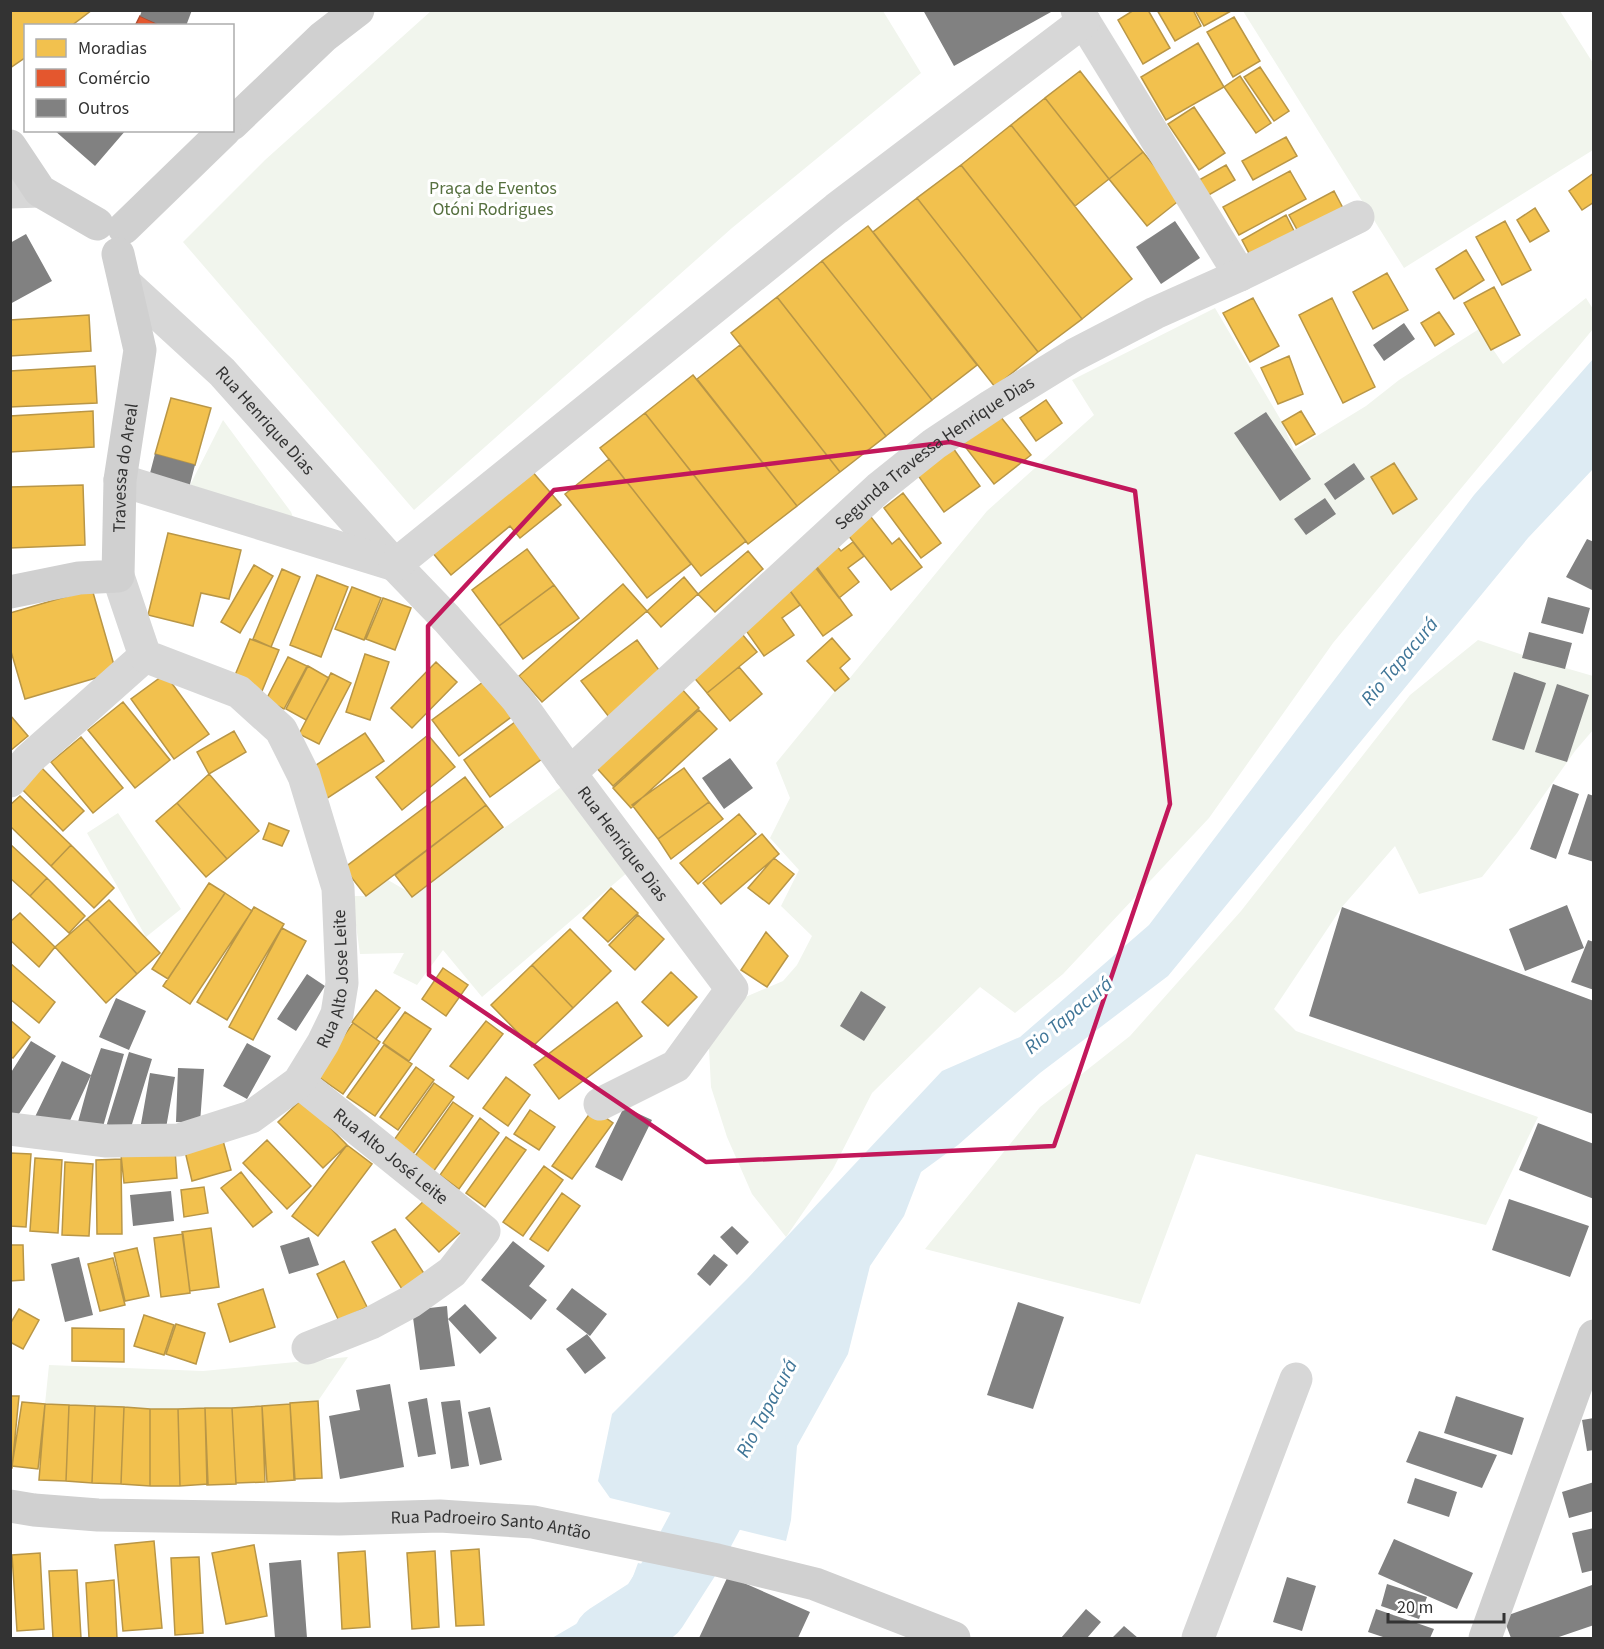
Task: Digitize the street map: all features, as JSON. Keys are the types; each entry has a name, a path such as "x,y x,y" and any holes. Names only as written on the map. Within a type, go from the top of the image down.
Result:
{"main road":[{"path":"234,122 328,24 358,10"},
{"path":"10,146 25,191 116,248 223,132"},
{"name":"Travessa do Areal","path":"116,248 140,350 120,480 118,576"},
{"path":"10,592 79,578 118,576"},
{"path":"1485,1638 1593,1336"},
{"name":"Rua Padroeiro Santo Antão","path":"10,1506 98,1515 339,1519 440,1516 533,1522 717,1560 815,1584 954,1638"}],"street":[{"path":"395,565 836,209 1080,16 1240,275"},
{"name":"Segunda Travessa Henrique Dias","path":"570,773 879,488 934,444 1074,355 1155,313 1240,275 1358,217"},
{"name":"Rua Henrique Dias","path":"116,248 222,372 517,699 732,989 676,1066 600,1104"},
{"name":"Rua Henrique Dias","path":"120,480 395,565"},
{"path":"10,781 29,759 145,656 118,576"},
{"name":"Rua Alto Jose Leite","path":"10,1129 107,1141 179,1140 251,1117 299,1082 323,1043 337,1014 342,983 338,888 304,776 281,730 239,692 145,656"},
{"name":"Rua Alto José Leite","path":"299,1082 484,1231 452,1272 410,1302 371,1323 308,1348"},
{"path":"1198,1638 1296,1379"}],"highlighted area":[{"path":"950,442 1135,491 1170,804 1054,1146 706,1162 429,975 428,626 554,490"}],"green space":[{"name":"Praça de Eventos Otóni Rodrigues","path":"431,11 883,11 921,73 732,228 414,510 183,242 265,160"},
{"path":"1243,11 1560,11 1593,63 1593,150 1404,268"},
{"path":"1586,298 1593,309 1593,329 1333,643 1209,818 1063,974 1015,1013 980,987 872,1093 833,1169 786,1237 752,1194 727,1137 711,1087 708,1029 722,1007 783,981 797,965 812,936 781,906 799,870 770,838 790,798 776,763 835,691 849,679 987,511 1094,415 1072,380 1215,308 1282,422 1294,450 1366,406 1399,380 1479,329 1503,364"},
{"path":"223,420 291,512 297,527 186,493"},
{"path":"1478,640 1593,676 1593,730 1482,877 1419,894 1395,846 1342,907 1274,1009 1296,1031 1538,1117 1486,1225 1196,1154 1140,1304 925,1249 1040,1107 1130,1036 1241,911 1410,695"},
{"path":"564,785 629,871 482,997 443,950 417,985 393,973 404,953 360,954 352,896 366,896 388,880 412,894"},
{"path":"118,813 181,909 146,937 87,833"},
{"path":"348,1357 318,1401 222,1409 150,1409 45,1404 49,1365 203,1371"},
{"path":"660,1622 673,1638 634,1638"}],"water":[{"path":"1593,359 1593,469 1528,538 1168,976 1040,1073 958,1145 921,1172 904,1216 870,1266 848,1354 797,1446 791,1520 786,1541 610,1498 598,1481 612,1414 747,1279 942,1071 1020,1037 1149,925 1474,495"},
{"path":"638,1563 696,1576 660,1622 634,1638 552,1638 607,1606 628,1590"}],"building: Moradias":[{"path":"10,10 92,10 74,24 24,24 24,58 10,68"},
{"path":"1134,10 1148,10 1170,48 1143,64 1118,20"},
{"path":"1157,10 1193,10 1201,26 1175,41"},
{"path":"1195,10 1231,10 1231,11 1204,26"},
{"path":"1234,17 1260,61 1233,77 1207,32"},
{"path":"1198,43 1224,87 1166,120 1141,77"},
{"path":"1260,67 1289,111 1274,121 1244,77"},
{"path":"1080,71 1143,152 1109,179 1045,98"},
{"path":"1240,76 1271,123 1256,133 1224,87"},
{"path":"1045,98 1109,179 1075,206 1011,125"},
{"path":"1194,107 1225,153 1199,170 1168,124"},
{"path":"1011,125 1132,279 1082,319 961,165"},
{"path":"1286,137 1297,156 1253,180 1242,161"},
{"path":"1143,152 1181,199 1147,226 1109,179"},
{"path":"961,165 1082,319 1038,352 917,198"},
{"path":"1226,165 1235,180 1207,196 1199,180"},
{"path":"1290,171 1306,199 1239,235 1223,207"},
{"path":"1594,173 1594,202 1582,210 1569,191"},
{"path":"1334,191 1344,210 1300,235 1289,215"},
{"path":"917,198 1038,352 995,387 873,232"},
{"path":"1535,208 1549,231 1530,242 1517,220"},
{"path":"1286,215 1296,235 1252,259 1242,240"},
{"path":"1505,221 1531,270 1502,285 1476,237"},
{"path":"868,226 977,365 932,400 822,261"},
{"path":"1466,250 1484,280 1454,299 1436,269"},
{"path":"822,261 932,400 886,436 777,297"},
{"path":"1387,273 1408,310 1373,329 1353,292"},
{"path":"1494,287 1520,335 1491,350 1464,303"},
{"path":"777,297 886,436 840,472 731,333"},
{"path":"1253,298 1279,346 1250,362 1223,313"},
{"path":"1332,298 1375,387 1343,403 1299,315"},
{"path":"1439,312 1454,334 1435,346 1421,323"},
{"path":"89,315 91,351 10,356 10,320"},
{"path":"740,345 840,472 797,506 697,379"},
{"path":"1289,356 1303,394 1278,404 1261,368"},
{"path":"95,366 97,403 10,407 10,371"},
{"path":"693,375 797,506 748,544 645,413"},
{"path":"171,398 211,408 195,465 155,454"},
{"path":"1046,400 1062,423 1036,441 1020,418"},
{"path":"93,411 94,447 10,452 10,416"},
{"path":"1301,411 1315,434 1296,445 1282,422"},
{"path":"645,413 746,541 701,576 600,448"},
{"path":"1000,416 1031,455 994,484 963,444"},
{"path":"953,448 980,486 944,512 917,474"},
{"path":"609,459 691,564 647,598 565,494"},
{"path":"1394,463 1417,499 1393,514 1371,477"},
{"path":"531,470 561,505 520,538 510,526 451,575 432,552"},
{"path":"83,485 85,545 10,548 10,487"},
{"path":"903,493 941,543 921,558 884,508"},
{"path":"867,512 892,544 899,538 922,567 891,590 844,530"},
{"path":"168,533 241,550 229,599 201,593 193,626 148,615"},
{"path":"853,542 864,556 848,568 859,582 839,598 811,562 835,544 841,551"},
{"path":"527,549 554,585 499,626 472,590"},
{"path":"748,551 763,569 715,612 698,594"},
{"path":"254,565 273,576 240,633 221,622"},
{"path":"817,567 852,615 823,636 788,588"},
{"path":"282,569 300,577 271,647 253,639"},
{"path":"317,575 348,587 321,657 290,645"},
{"path":"684,577 698,594 661,627 647,611"},
{"path":"623,584 647,611 542,702 519,676"},
{"path":"554,585 579,618 523,659 499,626"},
{"path":"352,587 381,598 364,640 335,629"},
{"path":"788,588 800,605 782,618 794,635 764,656 740,622"},
{"path":"92,589 116,672 25,699 10,648 10,613"},
{"path":"383,598 411,608 395,650 366,639"},
{"path":"742,634 757,652 707,693 692,675"},
{"path":"832,638 850,659 840,668 849,679 835,691 807,661"},
{"path":"250,639 279,650 262,691 233,680"},
{"path":"637,640 664,677 609,717 581,681"},
{"path":"365,654 389,662 370,720 346,712"},
{"path":"288,657 307,666 284,709 266,700"},
{"path":"436,662 457,682 412,728 391,708"},
{"path":"308,666 329,678 306,720 286,709"},
{"path":"739,667 762,694 730,721 707,693"},
{"path":"331,673 351,683 319,744 299,734"},
{"path":"165,674 209,734 174,759 131,699"},
{"path":"487,679 514,715 459,756 432,720"},
{"path":"680,687 699,708 613,786 594,765"},
{"path":"123,702 170,760 135,788 88,730"},
{"path":"699,710 717,729 631,808 613,788"},
{"path":"10,715 28,736 10,751"},
{"path":"519,719 546,756 490,797 464,760"},
{"path":"234,731 246,752 209,774 197,752"},
{"path":"365,733 384,761 326,799 307,771"},
{"path":"428,735 455,767 402,810 376,777"},
{"path":"81,737 123,788 93,813 51,762"},
{"path":"37,763 84,811 63,831 17,784"},
{"path":"684,768 709,802 658,839 632,805"},
{"path":"209,774 259,831 227,859 177,803"},
{"path":"465,777 486,805 366,896 344,868"},
{"path":"20,796 71,845 51,866 10,826 10,805"},
{"path":"709,802 723,819 671,859 658,839"},
{"path":"177,803 227,859 206,877 156,821"},
{"path":"486,805 503,827 412,897 395,875"},
{"path":"739,814 756,834 698,884 680,863"},
{"path":"269,823 289,831 282,846 263,839"},
{"path":"762,834 779,854 721,904 703,883"},
{"path":"10,844 47,878 30,896 10,878"},
{"path":"71,845 114,888 94,908 51,866"},
{"path":"774,858 794,874 769,904 748,888"},
{"path":"47,878 85,916 69,933 30,896"},
{"path":"209,883 225,893 168,979 152,969"},
{"path":"611,888 638,913 608,942 583,918"},
{"path":"225,893 252,911 190,1004 163,986"},
{"path":"109,900 160,953 137,974 87,919"},
{"path":"254,907 284,924 227,1020 197,1002"},
{"path":"20,913 55,947 39,967 10,940 10,922"},
{"path":"638,915 664,939 635,970 609,945"},
{"path":"87,919 137,974 106,1003 55,947"},
{"path":"282,928 306,941 253,1040 229,1027"},
{"path":"570,929 611,971 573,1008 532,965"},
{"path":"766,932 788,956 767,987 741,970"},
{"path":"10,963 55,1002 39,1023 10,999"},
{"path":"532,965 573,1008 532,1047 491,1005"},
{"path":"443,968 468,985 446,1016 422,999"},
{"path":"671,972 697,997 668,1026 642,1002"},
{"path":"376,990 400,1008 376,1039 352,1022"},
{"path":"617,1002 642,1036 559,1099 534,1065"},
{"path":"405,1012 431,1029 409,1061 383,1043"},
{"path":"10,1020 30,1037 13,1058 10,1056"},
{"path":"486,1021 503,1034 468,1079 450,1066"},
{"path":"353,1023 380,1042 343,1094 316,1075"},
{"path":"384,1045 412,1064 375,1116 347,1097"},
{"path":"416,1067 434,1080 398,1130 380,1117"},
{"path":"506,1077 530,1095 508,1126 483,1108"},
{"path":"434,1083 454,1097 413,1154 394,1140"},
{"path":"302,1099 347,1145 323,1168 278,1122"},
{"path":"453,1102 473,1116 433,1172 413,1159"},
{"path":"593,1109 613,1123 572,1179 552,1166"},
{"path":"530,1110 555,1127 539,1150 514,1134"},
{"path":"480,1118 499,1133 459,1189 440,1175"},
{"path":"222,1137 231,1170 192,1181 184,1147"},
{"path":"506,1137 526,1150 485,1207 466,1193"},
{"path":"267,1140 311,1186 287,1209 243,1163"},
{"path":"347,1145 372,1164 318,1236 292,1216"},
{"path":"175,1150 177,1178 124,1183 121,1155"},
{"path":"10,1153 31,1154 26,1227 10,1226"},
{"path":"35,1158 62,1160 58,1233 30,1231"},
{"path":"121,1159 122,1234 97,1234 96,1160"},
{"path":"65,1162 93,1164 89,1236 62,1235"},
{"path":"544,1166 563,1180 523,1236 503,1222"},
{"path":"241,1172 272,1212 253,1227 221,1188"},
{"path":"204,1187 208,1213 184,1217 181,1190"},
{"path":"562,1193 580,1206 548,1251 530,1239"},
{"path":"428,1197 461,1232 439,1252 406,1218"},
{"path":"211,1228 219,1287 190,1291 182,1232"},
{"path":"395,1229 425,1275 402,1289 372,1242"},
{"path":"183,1234 190,1293 161,1297 154,1238"},
{"path":"10,1245 23,1245 24,1280 10,1281"},
{"path":"137,1248 149,1296 125,1301 114,1253"},
{"path":"113,1258 125,1305 100,1311 88,1264"},
{"path":"344,1261 367,1307 339,1321 317,1274"},
{"path":"263,1289 275,1327 230,1342 218,1304"},
{"path":"19,1309 39,1320 23,1349 10,1342 10,1324"},
{"path":"144,1315 174,1325 164,1355 134,1346"},
{"path":"176,1324 205,1333 196,1364 166,1354"},
{"path":"72,1328 124,1329 124,1362 72,1361"},
{"path":"10,1396 19,1396 12,1468 10,1468"},
{"path":"318,1401 322,1478 294,1479 290,1403"},
{"path":"22,1402 45,1404 38,1469 12,1466"},
{"path":"45,1404 69,1405 66,1481 39,1480"},
{"path":"290,1404 295,1480 267,1482 262,1406"},
{"path":"69,1405 95,1406 92,1483 66,1481"},
{"path":"95,1406 124,1407 121,1484 92,1483"},
{"path":"262,1406 265,1482 236,1483 232,1408"},
{"path":"124,1407 150,1409 150,1486 121,1484"},
{"path":"205,1408 232,1408 236,1484 207,1485"},
{"path":"205,1408 208,1484 180,1486 178,1409"},
{"path":"150,1409 178,1409 180,1486 150,1486"},
{"path":"154,1541 162,1628 123,1631 115,1545"},
{"path":"254,1545 267,1616 226,1624 212,1553"},
{"path":"479,1549 484,1625 456,1626 451,1551"},
{"path":"365,1551 370,1627 342,1629 338,1553"},
{"path":"435,1551 439,1627 412,1629 407,1553"},
{"path":"40,1553 44,1629 17,1631 12,1555"},
{"path":"199,1557 203,1633 175,1635 171,1558"},
{"path":"77,1570 81,1638 53,1638 49,1571"},
{"path":"114,1580 117,1638 89,1638 86,1583"}],"building: Comércio":[{"path":"140,16 158,24 136,24"}],"building: Outros":[{"path":"142,10 192,10 187,24 158,24 140,16"},
{"path":"923,10 1051,10 1051,12 954,66"},
{"path":"56,132 124,132 95,166"},
{"path":"1175,221 1200,258 1161,284 1136,247"},
{"path":"26,234 52,281 10,304 10,243"},
{"path":"1404,323 1415,339 1384,361 1373,345"},
{"path":"1266,412 1311,479 1280,501 1234,433"},
{"path":"155,454 195,465 189,488 149,477"},
{"path":"1354,463 1365,479 1335,500 1324,484"},
{"path":"1325,498 1336,514 1306,535 1294,519"},
{"path":"1587,539 1594,542 1594,591 1566,577"},
{"path":"1548,597 1590,608 1583,634 1541,623"},
{"path":"1529,632 1572,643 1565,669 1522,658"},
{"path":"1514,672 1546,683 1524,750 1492,740"},
{"path":"1557,684 1589,695 1567,762 1535,752"},
{"path":"730,758 753,788 724,809 702,778"},
{"path":"1553,784 1579,794 1556,859 1530,849"},
{"path":"1588,794 1594,796 1594,862 1568,854"},
{"path":"1567,905 1584,948 1525,971 1509,929"},
{"path":"1342,907 1594,1001 1593,1114 1309,1016"},
{"path":"1588,940 1594,942 1594,990 1571,982"},
{"path":"307,974 325,986 296,1031 277,1019"},
{"path":"861,991 886,1007 864,1041 840,1026"},
{"path":"116,998 146,1011 129,1050 99,1037"},
{"path":"31,1041 56,1056 17,1117 10,1112 10,1074"},
{"path":"247,1043 271,1056 247,1099 223,1086"},
{"path":"101,1048 124,1054 102,1130 78,1122"},
{"path":"129,1052 152,1059 129,1134 106,1127"},
{"path":"62,1061 91,1075 67,1127 33,1121"},
{"path":"178,1068 204,1069 200,1123 176,1122"},
{"path":"150,1073 175,1077 166,1128 141,1124"},
{"path":"624,1107 652,1120 622,1181 595,1167"},
{"path":"1538,1123 1594,1144 1594,1199 1519,1170"},
{"path":"171,1191 174,1221 133,1226 130,1195"},
{"path":"1509,1199 1589,1226 1570,1277 1492,1250"},
{"path":"732,1226 749,1242 737,1255 720,1237"},
{"path":"309,1237 319,1265 289,1274 280,1246"},
{"path":"513,1241 545,1266 529,1286 547,1300 531,1320 481,1280"},
{"path":"714,1254 728,1265 710,1286 697,1274"},
{"path":"79,1257 93,1315 65,1322 51,1264"},
{"path":"572,1288 607,1314 590,1336 556,1309"},
{"path":"1018,1302 1064,1317 1033,1409 987,1395"},
{"path":"465,1304 497,1338 480,1354 448,1319"},
{"path":"447,1306 455,1366 420,1370 412,1310"},
{"path":"587,1334 606,1358 585,1374 566,1349"},
{"path":"390,1384 404,1467 340,1479 329,1416 360,1410 356,1390"},
{"path":"1456,1396 1524,1418 1512,1455 1444,1433"},
{"path":"427,1398 436,1454 418,1457 408,1402"},
{"path":"460,1400 469,1466 451,1469 441,1402"},
{"path":"490,1407 502,1460 480,1465 468,1412"},
{"path":"1594,1418 1594,1450 1587,1451 1582,1420"},
{"path":"1419,1431 1497,1455 1482,1488 1406,1462"},
{"path":"1415,1478 1457,1492 1449,1517 1407,1503"},
{"path":"1594,1482 1594,1511 1569,1518 1562,1492"},
{"path":"1594,1528 1594,1570 1582,1573 1572,1533"},
{"path":"1394,1539 1473,1573 1457,1609 1378,1574"},
{"path":"301,1560 307,1638 275,1638 269,1563"},
{"path":"728,1576 810,1612 798,1638 699,1638"},
{"path":"1287,1577 1316,1586 1302,1631 1273,1622"},
{"path":"1387,1584 1427,1597 1419,1619 1381,1606"},
{"path":"1592,1585 1594,1588 1594,1625 1556,1638 1511,1638 1503,1617"},
{"path":"1086,1609 1101,1622 1087,1638 1061,1638"},
{"path":"1376,1609 1434,1629 1430,1638 1386,1638 1368,1632"},
{"path":"1124,1626 1138,1638 1112,1638"}],"waterway":[{"name":"Rio Tapacurá","path":"608,1638 653,1609 685,1559 751,1436"}]}
